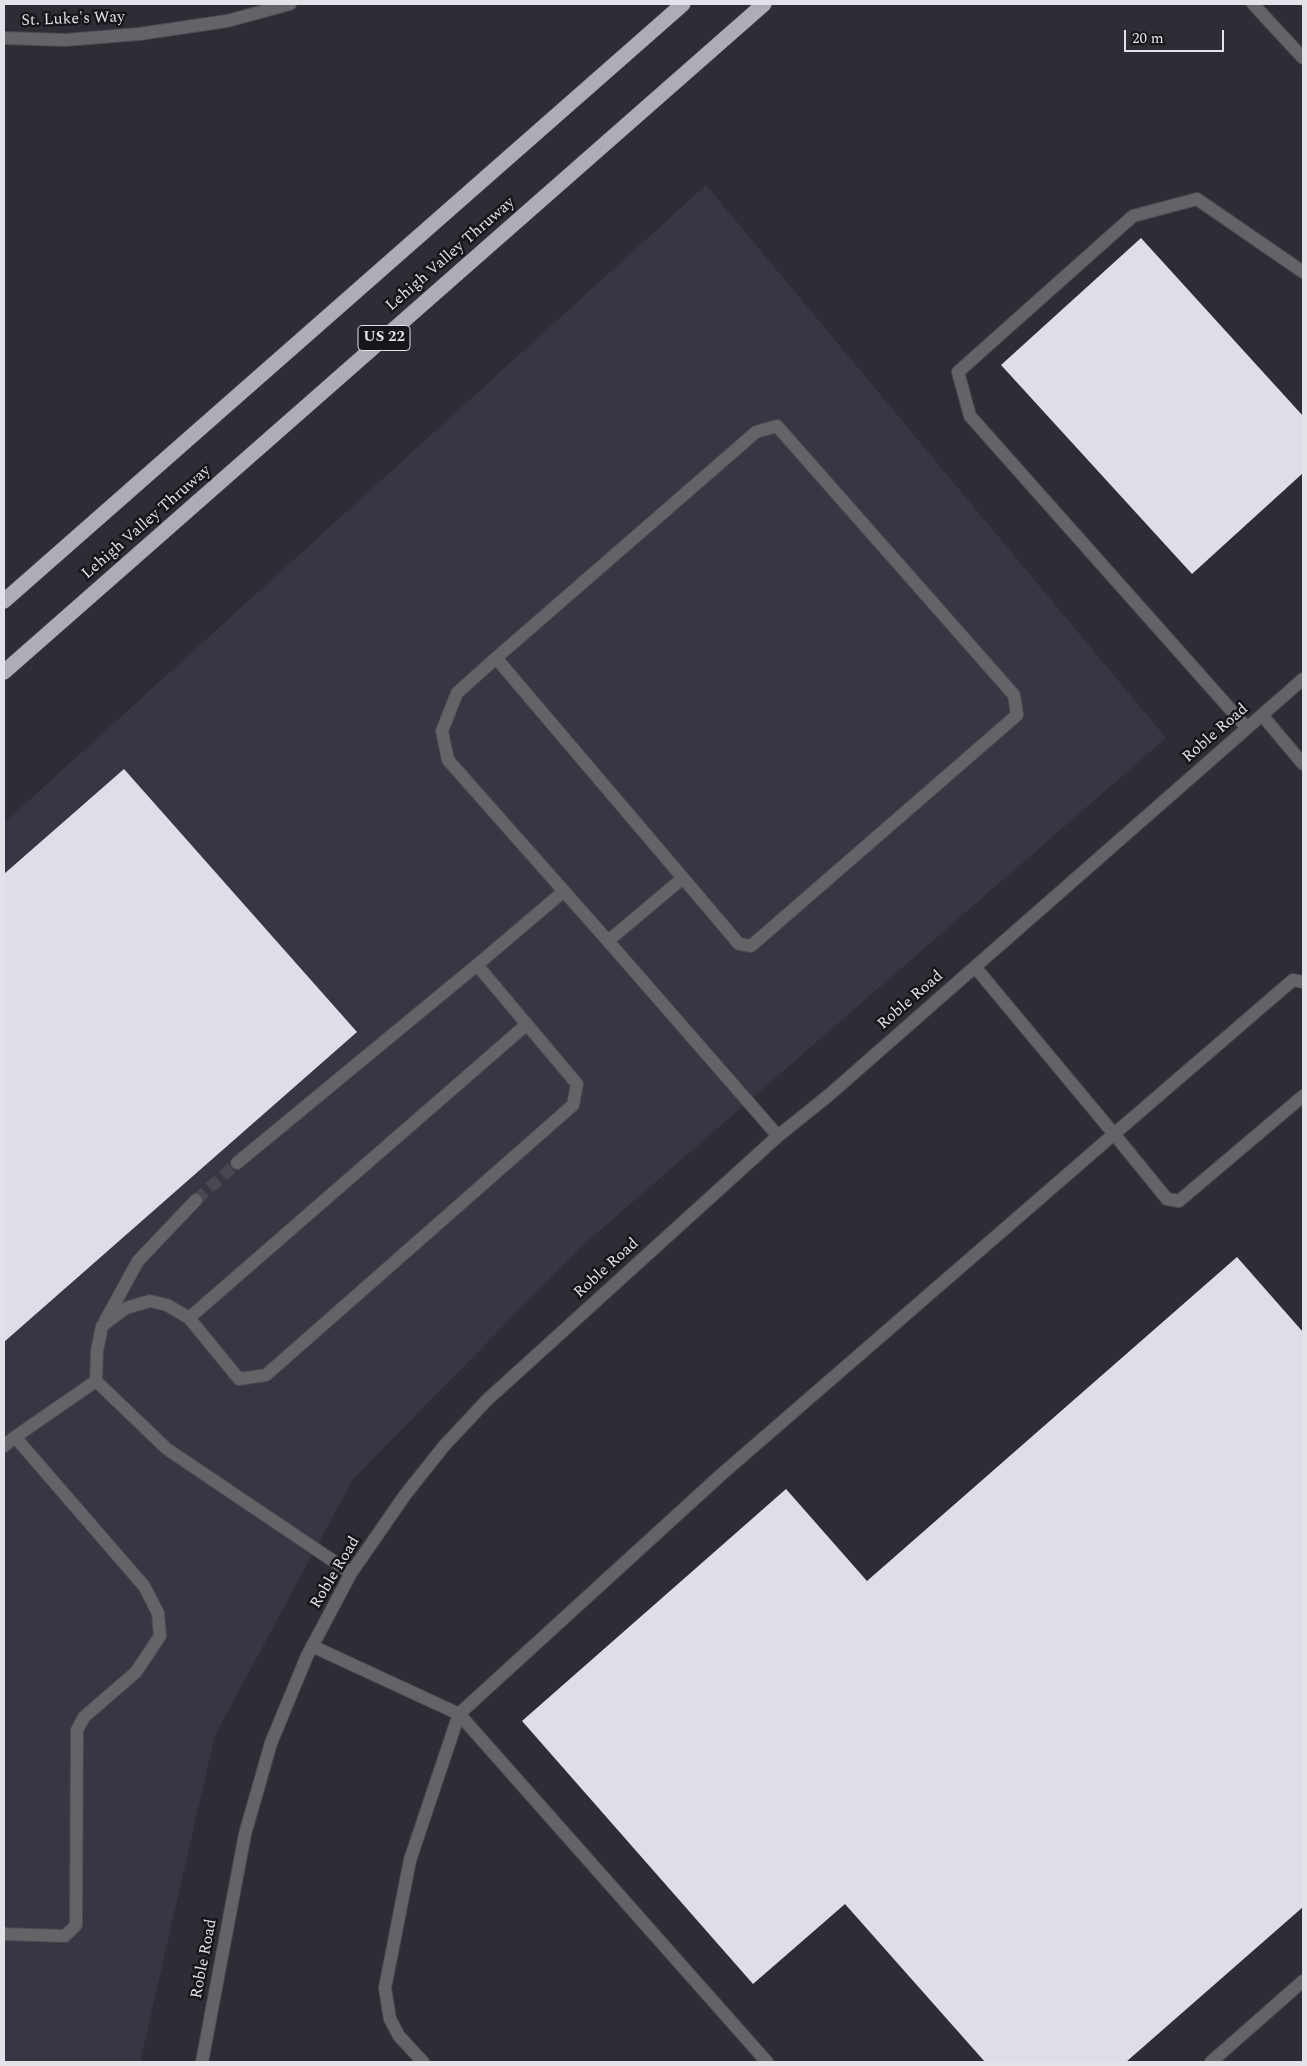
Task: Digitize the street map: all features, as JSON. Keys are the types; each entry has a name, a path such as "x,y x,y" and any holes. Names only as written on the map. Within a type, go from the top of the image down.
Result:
{"highway":[{"path":"4,601 683,4"},
{"name":"Lehigh Valley Thruway","path":"4,672 764,4"}],"street":[{"name":"St. Luke's Way","path":"4,38 65,40 147,33 227,21 290,4"},
{"path":"1253,4 1303,58"},
{"path":"1247,728 970,416 958,372 1133,216 1197,199 1303,272"},
{"path":"496,658 739,944 751,946 1017,715 1014,695 777,426 756,432 496,658 457,693 442,731 448,760 778,1136"},
{"name":"Roble Road","path":"202,2062 245,1834 271,1743 312,1646 351,1573 405,1495 444,1446 487,1400 778,1136 829,1095 1303,678"},
{"path":"1262,715 1303,764"},
{"path":"608,941 683,878"},
{"path":"237,1163 564,891"},
{"path":"102,1326 126,1308 150,1300 167,1305 189,1318 239,1379 266,1375 573,1105 577,1084 477,965"},
{"path":"975,967 1167,1199 1179,1201 1303,1096"},
{"path":"423,2062 399,2036 390,2019 385,1988 410,1860 459,1714 723,1473 1293,980 1303,982"},
{"path":"189,1318 526,1025"},
{"path":"96,1381 102,1326 138,1261 196,1200"},
{"path":"96,1381 167,1449 351,1573"},
{"path":"4,1446 96,1381"},
{"path":"4,1934 65,1936 76,1925 77,1730 84,1718 136,1672 160,1636 158,1614 144,1586 15,1437"},
{"path":"312,1646 459,1714 767,2062"},
{"path":"1211,2062 1303,1981"}],"shaded area":[{"path":"706,185 1166,738 582,1246 353,1479 215,1735 140,2062 4,2062 4,823"}],"building":[{"path":"1141,238 1303,416 1303,473 1192,574 1001,365"},
{"path":"124,769 357,1032 4,1342 4,874"},
{"path":"1237,1257 1303,1332 1303,1907 1126,2062 985,2062 845,1904 753,1984 522,1721 786,1489 867,1581"}],"tunnel":[{"path":"196,1200 237,1163"}]}
